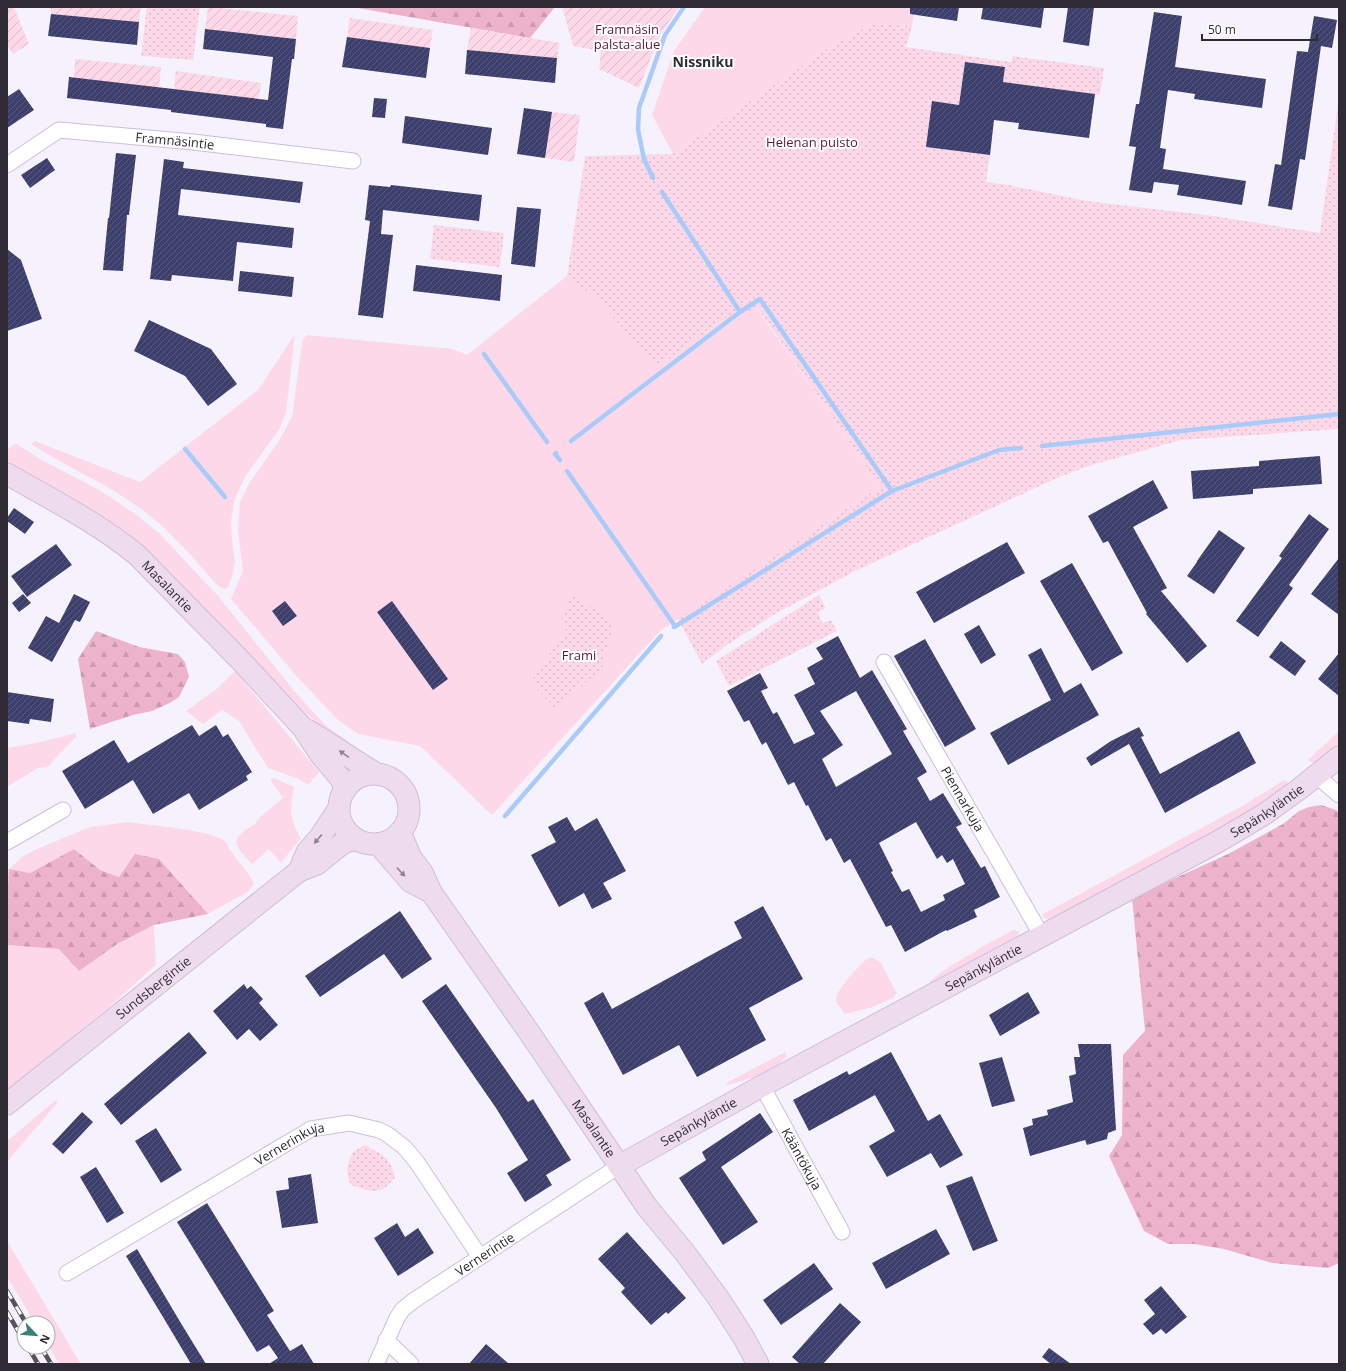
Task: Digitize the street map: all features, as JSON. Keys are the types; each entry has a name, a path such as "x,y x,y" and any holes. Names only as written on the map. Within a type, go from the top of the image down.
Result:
{"street":[{"name":"Framnäsintie","path":"7,165 59,130 193,142 353,161"},
{"name":"Masalantie","path":"7,474 123,543 137,555 243,663 303,728 320,754 341,779 342,799"},
{"name":"Piennarkuja","path":"884,662 1042,936"},
{"name":"Masalantie","path":"303,728 329,742 377,774"},
{"name":"Sepänkyläntie","path":"619,1166 762,1086 1219,841 1257,819 1317,776 1339,757"},
{"path":"377,774 394,780 402,789 408,799 409,815 406,824 394,838 378,844 367,844 350,835 342,823 342,799 354,781 365,775 377,774"},
{"path":"1317,776 1339,795"},
{"name":"Sundsbergintie","path":"299,871 307,852 320,837 342,799"},
{"path":"7,842 62,810"},
{"name":"Masalantie","path":"400,832 411,858 422,872 431,892 531,1034 647,1206 720,1299 758,1364"},
{"name":"Sundsbergintie","path":"7,1104 299,871 317,864 343,843 356,839"},
{"name":"Masalantie","path":"378,844 411,882 431,892"},
{"name":"Kääntökuja","path":"762,1086 842,1232"},
{"name":"Vernerinkuja","path":"66,1273 311,1129 349,1123 379,1130 404,1147 416,1160 480,1257"},
{"name":"Vernerintie","path":"376,1364 386,1340 402,1310 439,1283 619,1166"},
{"path":"386,1340 411,1364"}],"green space":[{"path":"7,7 14,7 29,44 13,54 7,45"},
{"path":"51,7 141,7 139,22 51,14"},
{"path":"147,7 200,7 193,60 141,56"},
{"path":"208,7 298,16 296,39 205,29"},
{"path":"352,7 555,7 530,38"},
{"name":"Framnäsin palsta-alue","path":"562,7 680,7 659,37 639,88 599,69 601,51 573,46"},
{"path":"705,7 915,7 912,26 872,24 827,49 673,154 652,115 674,51"},
{"path":"350,18 433,30 430,48 347,37"},
{"name":"Helenan puisto","path":"872,24 912,26 906,47 1011,62 1013,56 1104,68 1100,95 1003,82 1005,67 965,62 959,105 933,101 927,147 990,155 986,182 1009,185 1087,201 1214,216 1320,233 1339,97 1339,429 1181,440 1088,466 1057,478 855,571 775,614 727,645 702,664 678,619 880,487 757,307 737,319 733,313 658,367 596,298 567,276 585,156 673,154 827,49"},
{"path":"471,28 560,43 557,58 467,50"},
{"path":"75,59 161,67 159,88 74,78"},
{"path":"176,71 261,83 259,99 174,89"},
{"path":"552,112 580,115 574,162 545,158"},
{"path":"654,204 658,367 733,313 737,319 756,307 880,487 660,631 492,815 420,746 358,734 338,720 300,680 231,599 243,571 238,530 240,502 250,482 279,441 292,416 303,339 307,335 453,349 467,355 567,276 572,279"},
{"path":"434,225 504,233 500,267 430,259"},
{"path":"295,334 286,412 279,430 246,475 235,498 231,521 235,561 228,587 225,589 216,584 176,540 144,511 119,494 31,444 35,441 140,482 258,390"},
{"path":"17,444 40,459 101,491 134,513 160,534 219,597 296,693 326,726 349,742 345,747 288,698 173,579 7,464 7,450 13,445"},
{"name":"Frami","path":"572,593 588,605 602,612 613,625 602,668 556,709 531,682 567,628 562,617"},
{"path":"819,595 826,608 818,612 822,623 831,620 837,631 729,686 716,661"},
{"path":"96,631 139,647 178,654 185,662 189,677 179,697 152,711 133,715 90,729 78,659"},
{"path":"235,671 319,772 308,785 299,779 268,768 239,721 222,710 203,724 186,711 218,688"},
{"path":"1339,731 1339,746 1330,755 1315,764 1308,760"},
{"path":"76,733 76,737 48,767 38,768 7,787 7,748 36,743"},
{"path":"274,778 294,787 291,808 292,819 301,838 281,863 269,849 252,864 241,852 236,843 237,838 245,830 255,824 261,816 283,798 270,780"},
{"path":"1284,780 1290,784 1248,816 1056,919 1049,920 1043,917 1043,914 1244,805"},
{"path":"1321,805 1336,810 1339,813 1339,1263 1328,1268 1272,1263 1224,1249 1194,1244 1168,1244 1144,1231 1109,1156 1122,1135 1123,1055 1145,1031 1132,898 1228,854 1283,824 1299,811 1309,807"},
{"path":"128,822 195,831 219,838 227,843 229,849 254,883 249,891 208,914 159,859 119,877 100,870 74,849 30,873 9,870 7,906 7,871 22,857 37,849 90,827"},
{"path":"74,849 100,870 119,877 135,854 159,859 208,914 154,925 117,944 79,971 59,949 7,945 9,869 30,873"},
{"path":"154,925 156,965 110,1006 7,1091 7,945 59,949 117,944"},
{"path":"1013,930 1019,931 1016,938 928,987 930,981 947,968"},
{"path":"873,958 881,963 897,994 894,995 895,997 873,1007 845,1014 837,1002 837,994 867,959"},
{"path":"785,1052 787,1057 768,1073 728,1085 726,1083"},
{"path":"56,1100 58,1102 7,1162 7,1141"},
{"path":"365,1145 385,1157 393,1170 395,1177 385,1188 380,1190 375,1191 351,1185 349,1180 347,1168 353,1152"},
{"path":"7,1241 52,1315 30,1315 7,1277"},
{"path":"56,1322 81,1364 59,1364 54,1355 56,1355"}],"building":[{"path":"910,7 959,7 957,21 910,14"},
{"path":"983,7 1044,7 1041,28 981,19"},
{"path":"1068,7 1094,7 1089,46 1063,42"},
{"path":"1154,12 1182,16 1175,67 1266,79 1262,108 1194,99 1195,94 1168,90 1160,148 1166,149 1163,169 1246,181 1242,205 1177,195 1179,185 1154,182 1152,193 1129,190 1136,147 1129,146 1136,104 1139,104"},
{"path":"51,14 139,22 137,45 48,36"},
{"path":"1314,16 1337,20 1332,48 1321,46 1305,160 1300,159 1292,210 1268,206 1275,164 1281,165 1297,51 1308,52"},
{"path":"205,29 296,39 283,129 266,127 266,124 171,112 171,110 67,98 69,77 268,100 273,57 203,49"},
{"path":"347,37 430,48 426,78 342,67"},
{"path":"467,50 557,58 555,83 465,74"},
{"path":"965,62 1005,67 1003,82 1095,94 1089,138 1018,129 1019,123 994,120 990,155 926,147 932,101 959,105"},
{"path":"19,89 34,110 7,128 7,97"},
{"path":"374,98 387,99 385,118 372,117"},
{"path":"524,108 552,112 545,158 517,154"},
{"path":"405,116 492,128 488,155 402,143"},
{"path":"116,153 136,155 129,215 127,215 123,271 103,270"},
{"path":"47,158 55,170 30,188 21,175"},
{"path":"164,159 184,162 183,168 303,182 300,203 181,189 178,215 294,228 292,248 237,242 233,281 172,275 171,281 150,279"},
{"path":"369,185 390,187 391,185 482,195 479,221 383,210 381,234 393,235 383,318 358,315 370,221 365,220"},
{"path":"517,207 541,209 535,267 511,264"},
{"path":"7,249 21,260 42,319 7,331"},
{"path":"416,265 502,275 500,301 413,291"},
{"path":"240,271 294,277 292,297 238,291"},
{"path":"149,320 211,349 237,384 208,406 185,376 134,351"},
{"path":"1320,456 1322,484 1253,489 1253,494 1193,499 1191,471 1259,466 1259,461"},
{"path":"1153,480 1168,508 1133,527 1167,588 1161,591 1207,646 1187,663 1146,614 1147,613 1108,541 1103,543 1088,516"},
{"path":"14,508 34,522 25,534 7,521 7,518"},
{"path":"1309,514 1329,529 1289,585 1293,588 1258,637 1236,621 1282,558 1279,556"},
{"path":"1219,530 1245,548 1214,594 1187,576"},
{"path":"1007,542 1025,573 934,623 916,592"},
{"path":"56,544 72,565 27,597 11,576"},
{"path":"1339,558 1339,615 1311,594"},
{"path":"1072,563 1123,653 1092,671 1040,581"},
{"path":"23,594 31,603 19,612 12,603"},
{"path":"74,594 90,602 80,622 75,620 52,662 28,648 46,616 59,623"},
{"path":"285,601 297,616 283,626 272,611"},
{"path":"392,601 448,679 433,690 377,612"},
{"path":"979,625 996,655 981,664 964,634"},
{"path":"838,636 860,678 872,670 907,729 903,731 927,772 917,778 930,801 943,793 962,824 956,827 981,868 985,866 1000,897 974,910 977,917 947,931 946,930 905,952 891,925 886,927 850,859 844,863 831,838 826,841 808,805 806,806 794,782 788,785 766,742 762,745 749,720 744,722 727,691 760,673 768,688 761,691 773,714 777,712 794,744 815,734 794,695 815,684 807,668 823,659 816,648","holes":["856,691 892,754 836,787 822,759 843,745 820,711","916,822 937,859 942,855 947,863 953,859 965,884 943,895 945,900 921,912 909,889 902,892 891,872 893,871 879,843"]},
{"path":"925,639 976,729 945,747 894,656"},
{"path":"1281,641 1306,661 1295,676 1269,657"},
{"path":"1041,648 1064,693 1081,683 1099,715 1008,765 990,733 1051,700 1028,655"},
{"path":"1339,653 1339,696 1318,679"},
{"path":"7,692 54,699 51,722 30,719 29,724 7,721"},
{"path":"192,725 199,736 216,725 223,737 228,734 252,772 246,776 248,780 199,810 189,793 153,814 133,780 85,809 62,771 114,740 128,763"},
{"path":"1139,727 1144,736 1141,737 1160,774 1239,731 1256,763 1165,813 1129,744 1091,766 1086,758 1111,741"},
{"path":"567,817 575,831 597,818 626,871 603,883 612,899 592,909 584,893 559,907 531,855 556,842 548,827"},
{"path":"763,906 803,979 749,1008 766,1040 697,1077 679,1045 623,1075 584,1003 603,992 612,1009 742,938 734,922"},
{"path":"400,911 432,959 402,979 384,954 320,997 305,976"},
{"path":"244,984 247,989 251,986 263,999 259,1003 278,1025 260,1041 249,1029 237,1040 213,1011"},
{"path":"446,984 528,1102 533,1099 571,1160 546,1175 552,1185 525,1202 507,1173 528,1160 496,1108 422,1001"},
{"path":"1028,992 1040,1013 1000,1036 989,1015"},
{"path":"189,1032 207,1053 121,1125 104,1104"},
{"path":"1078,1044 1111,1044 1116,1130 1108,1133 1107,1139 1087,1145 1085,1140 1030,1156 1023,1128 1033,1125 1032,1119 1048,1115 1047,1110 1073,1102 1069,1076 1076,1074 1074,1057 1080,1057"},
{"path":"891,1052 928,1121 940,1114 963,1155 940,1168 931,1153 887,1177 869,1146 895,1131 875,1095 809,1131 793,1100 847,1071 849,1075"},
{"path":"1002,1057 1015,1101 992,1107 979,1063"},
{"path":"82,1112 93,1122 63,1154 52,1144"},
{"path":"760,1113 773,1132 721,1167 758,1222 723,1245 679,1178 706,1160 702,1152"},
{"path":"156,1128 182,1170 161,1183 135,1141"},
{"path":"96,1167 124,1213 107,1223 80,1177"},
{"path":"311,1174 318,1223 282,1228 276,1191 289,1189 288,1178"},
{"path":"972,1176 998,1241 973,1251 946,1186"},
{"path":"207,1203 274,1311 267,1315 290,1351 302,1344 314,1364 269,1364 278,1358 269,1345 257,1352 177,1222"},
{"path":"397,1223 405,1237 418,1228 434,1253 398,1276 374,1238"},
{"path":"936,1229 950,1254 886,1289 872,1263"},
{"path":"627,1232 686,1298 668,1314 666,1312 651,1325 621,1292 625,1288 598,1259"},
{"path":"137,1249 206,1364 191,1364 126,1256"},
{"path":"814,1263 833,1289 781,1325 763,1300"},
{"path":"1161,1286 1187,1317 1166,1334 1161,1329 1153,1335 1143,1324 1155,1314 1144,1300"},
{"path":"840,1303 861,1322 823,1364 800,1364 792,1357"},
{"path":"486,1344 509,1364 469,1364"},
{"path":"1049,1348 1071,1364 1051,1364 1042,1357"}],"waterway":[{"path":"653,178 644,159 638,130 639,108 665,35 684,7"},
{"path":"662,192 740,312 760,299 892,491 674,627"},
{"path":"571,441 740,312"},
{"path":"484,354 547,442"},
{"path":"1042,446 1339,414"},
{"path":"892,491 999,450 1021,448"},
{"path":"185,449 225,497"},
{"path":"556,453 555,454 560,460"},
{"path":"567,471 675,626"},
{"path":"505,816 661,636"}],"railway":[{"path":"7,1291 21,1315"},
{"path":"7,1312 16,1327"},
{"path":"33,1355 38,1364"},
{"path":"46,1355 51,1364"}],"district":[{"name":"Nissniku","path":"703,62"}]}
